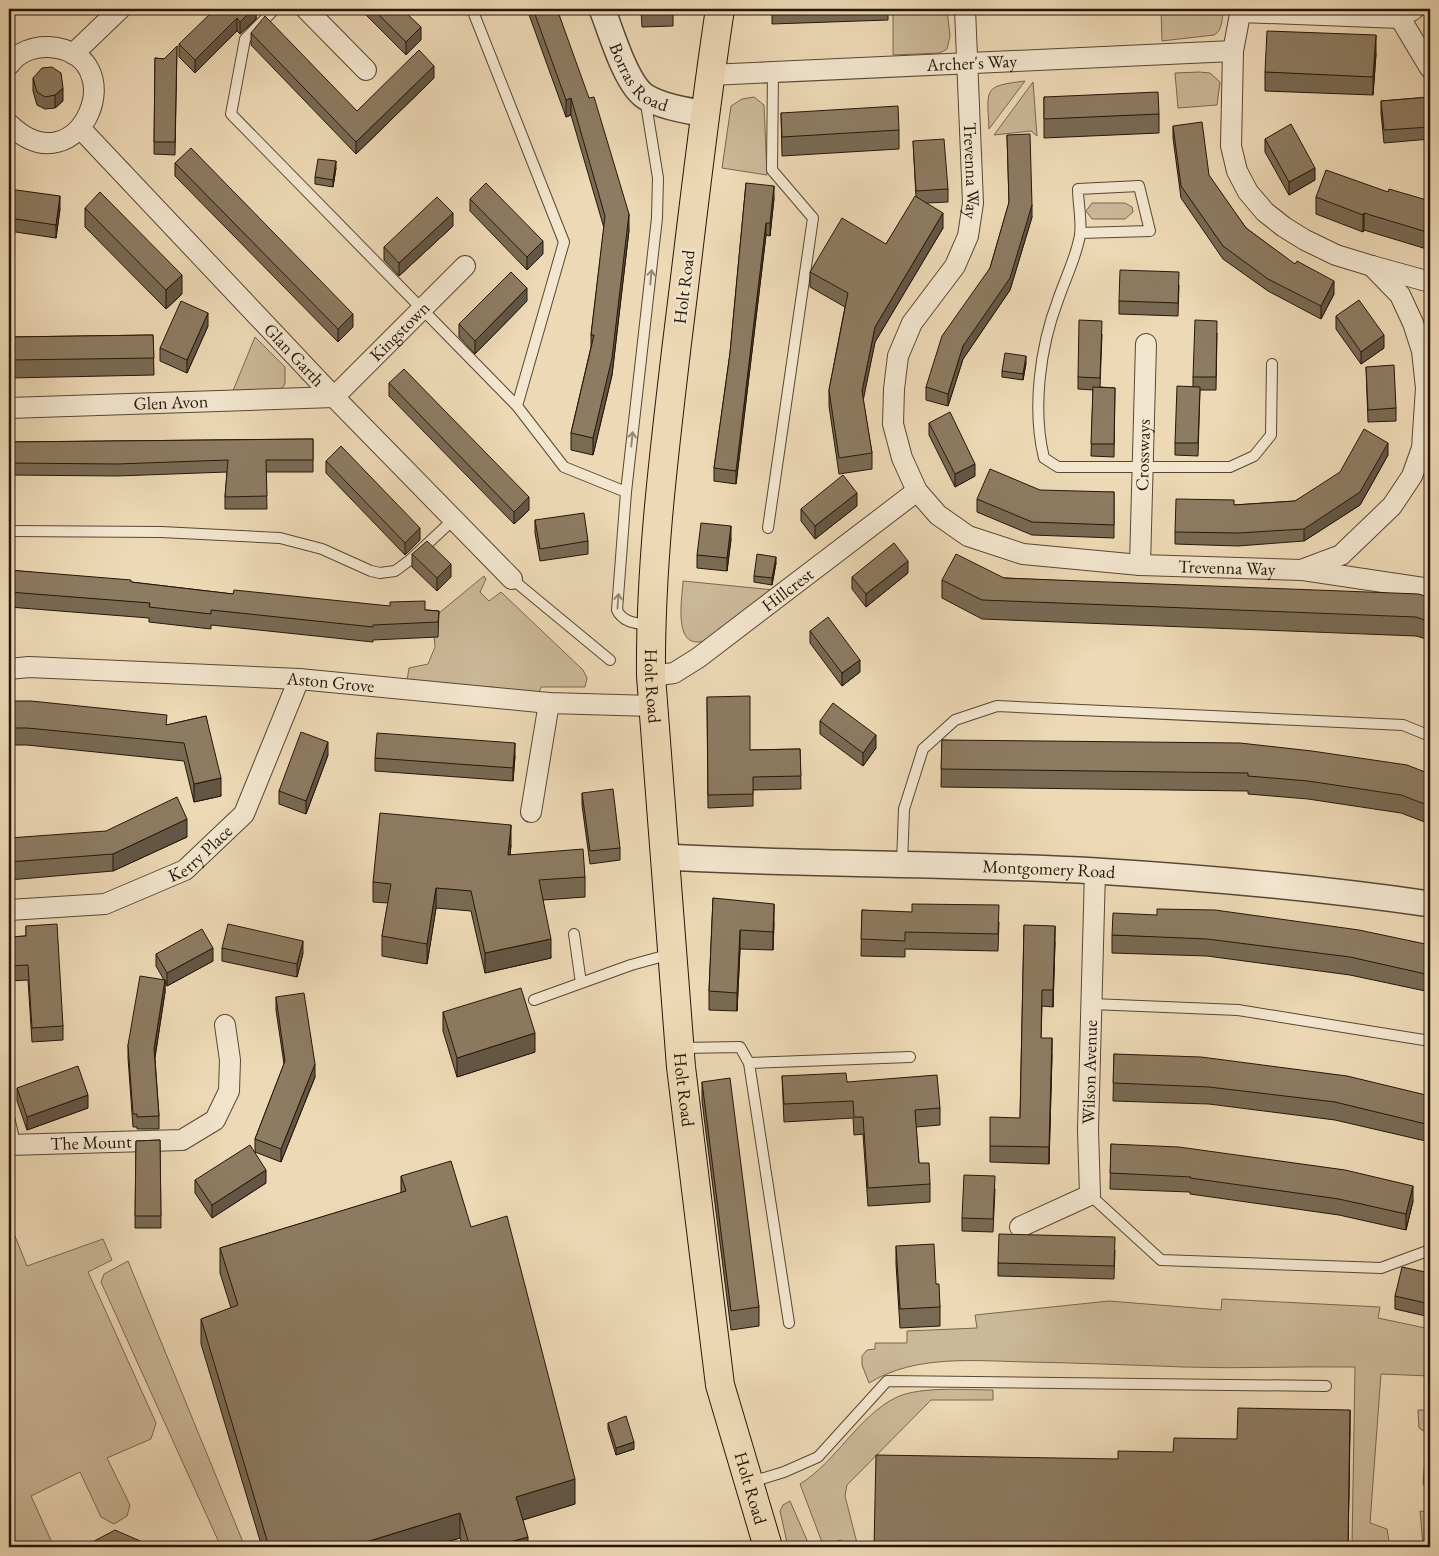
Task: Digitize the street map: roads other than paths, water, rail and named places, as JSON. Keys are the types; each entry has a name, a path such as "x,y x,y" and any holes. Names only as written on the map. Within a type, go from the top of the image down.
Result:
{"main road":[{"name":"Holt Road","path":"720,9 705,114 657,512 651,626 651,676 680,1048 720,1385 768,1547"}],"street":[{"path":"73,54 120,9"},
{"path":"306,9 366,70"},
{"name":"Borras Road","path":"602,9 630,79 644,96 668,106 705,114"},
{"name":"Trevenna Way","path":"965,9 973,203 968,236 955,266 912,324 898,356 894,389 893,424 902,458 917,491 938,515 968,536 1023,554 1140,565 1301,570 1341,555 1392,506 1407,484 1422,448 1426,388 1422,351 1413,323 1400,296 1372,266 1336,255 1305,240 1265,212 1248,192 1237,171 1231,146 1234,52 1241,11"},
{"path":"1241,11 1407,14 1430,68"},
{"path":"9,124 19,134 34,141 51,142 67,138 80,128 89,117 94,104 94,90 87,70 73,54 58,47 42,46 26,51 10,60"},
{"name":"Archer's Way","path":"710,75 1234,52"},
{"name":"Glan Garth","path":"80,128 334,397 512,579"},
{"name":"Kingstown","path":"334,397 465,266"},
{"path":"1372,266 1430,282"},
{"name":"Crossways","path":"1140,565 1146,344"},
{"name":"Glen Avon","path":"9,408 334,397"},
{"name":"Hillcrest","path":"651,676 674,673 698,658 917,491"},
{"path":"1301,570 1430,589"},
{"name":"Aston Grove","path":"9,669 29,668 299,679 549,703 652,706"},
{"name":"Kerry Place","path":"9,910 105,904 185,870 244,814 299,679"},
{"path":"531,812 549,703"},
{"name":"Montgomery Road","path":"665,856 766,863 1095,871 1344,891 1430,904"},
{"name":"Wilson Avenue","path":"1090,1195 1088,1130 1095,871"},
{"name":"The Mount","path":"12,1144 182,1140 215,1120 229,1091 230,1060 225,1025"},
{"path":"1020,1227 1090,1195"}],"lane":[{"path":"275,9 245,39 231,114 517,406 564,467 626,492"},
{"path":"472,9 564,242 517,406"},
{"path":"768,528 813,218 772,170 774,71"},
{"name":"Holt Road","path":"644,96 658,178 657,218 626,492 617,610 620,616 626,620 651,626"},
{"path":"1080,234 1150,231 1139,186 1078,189 1080,234 1071,266 1057,302 1039,377 1039,440 1044,458 1058,467 1230,467 1254,456 1271,435 1272,364"},
{"path":"9,530 161,532 280,538 322,549 371,571 380,573 395,571 410,560 454,519"},
{"path":"512,579 610,660"},
{"path":"902,865 904,809 923,749 955,720 998,706 1403,725 1430,736"},
{"path":"574,934 581,983"},
{"path":"534,1000 631,965 672,954"},
{"path":"1092,1004 1238,1010 1430,1041"},
{"path":"680,1048 740,1047 749,1063 789,1323"},
{"path":"749,1063 910,1057"},
{"path":"9,1117 12,1144"},
{"path":"1090,1195 1161,1260 1381,1268 1430,1250"},
{"path":"748,1483 784,1472 818,1457 887,1381 1326,1386"}]}
